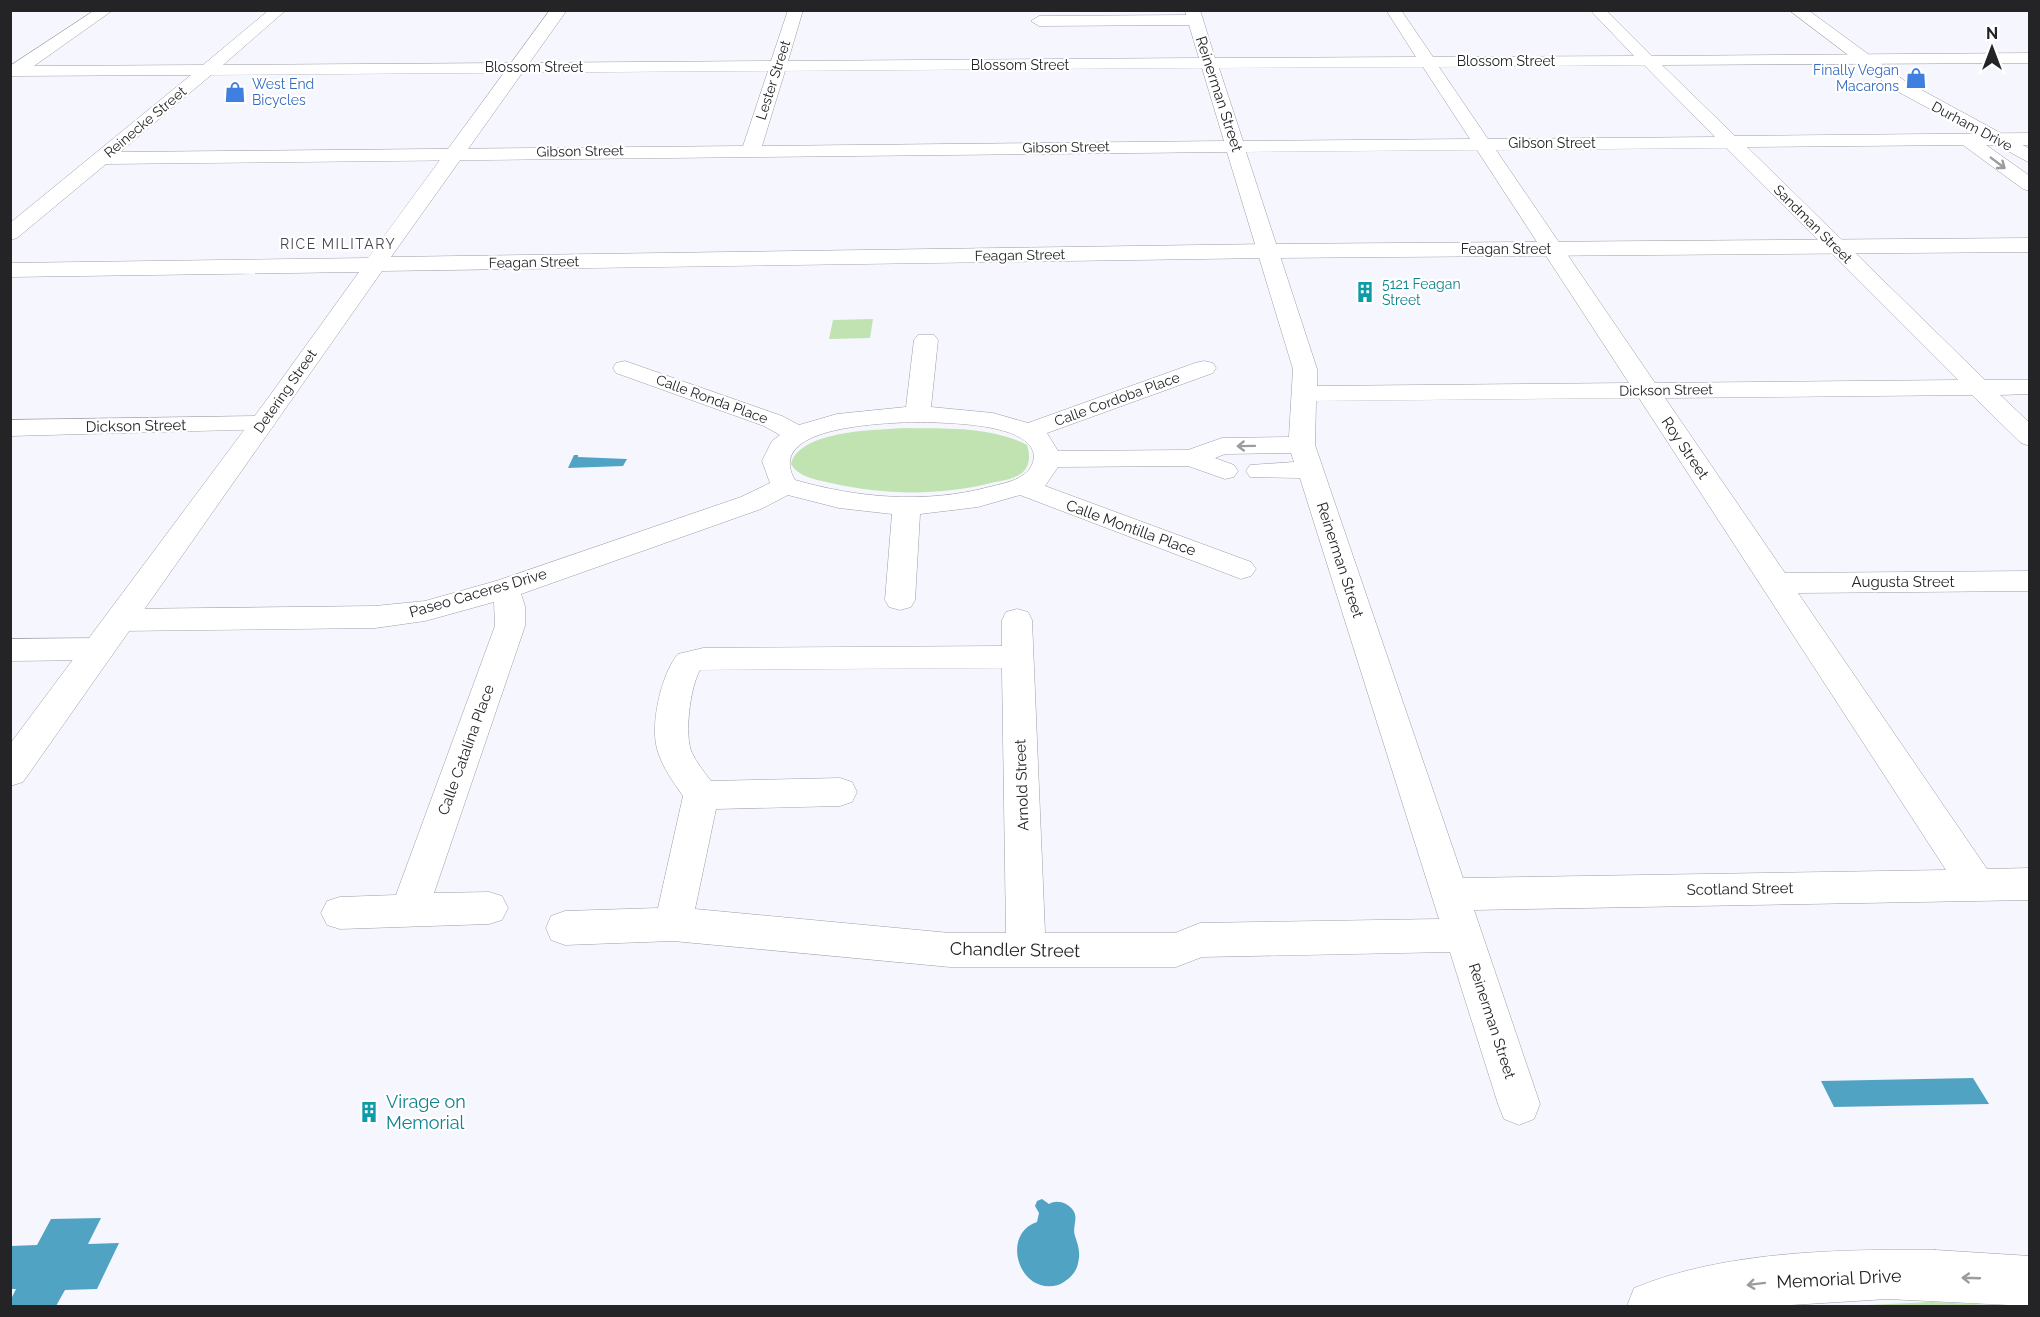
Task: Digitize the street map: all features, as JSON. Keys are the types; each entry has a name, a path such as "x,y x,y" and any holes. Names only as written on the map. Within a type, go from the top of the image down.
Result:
{"street":[{"path":"12,72 106,10"},
{"name":"Reinecke Street","path":"10,234 279,10"},
{"name":"Detering Street","path":"10,772 262,424 453,153 559,10"},
{"name":"Lester Street","path":"751,150 795,10"},
{"name":"Roy Street","path":"1393,10 1977,885"},
{"name":"Sandman Street","path":"1597,10 2030,438"},
{"name":"Durham Drive","path":"1797,10 1899,85 1992,139 2030,157"},
{"path":"1039,21 1194,15"},
{"name":"Reinerman Street","path":"1194,15 1305,369 1306,382 1302,394 1306,457 1519,1104"},
{"name":"Blossom Street","path":"12,72 2030,58"},
{"path":"1966,139 2030,185"},
{"name":"Gibson Street","path":"103,158 1236,145 2030,139"},
{"name":"Feagan Street","path":"10,270 1269,251 2030,245"},
{"path":"918,414 926,340"},
{"name":"Calle Ronda Place","path":"625,368 773,421 796,434"},
{"name":"Calle Cordoba Place","path":"1029,431 1204,368"},
{"name":"Dickson Street","path":"1302,394 2030,387"},
{"path":"918,414 976,418 1029,431 1043,441 1047,459 1043,471 1035,480 957,502 907,506 825,497 785,486 775,460 778,453 796,434 861,418 918,414"},
{"name":"Dickson Street","path":"10,428 262,424"},
{"path":"1047,459 1191,458 1222,446 1306,457"},
{"path":"1259,471 1306,457"},
{"path":"1191,458 1225,471"},
{"name":"Paseo Caceres Drive","path":"120,621 375,617 425,611 505,589 751,502 785,486"},
{"name":"Calle Montilla Place","path":"1020,486 1241,569"},
{"path":"900,600 907,506"},
{"name":"Augusta Street","path":"1776,583 2030,581"},
{"name":"Calle Catalina Place","path":"409,910 510,626 510,606 505,589"},
{"name":"Arnold Street","path":"1017,620 1026,951"},
{"path":"10,650 99,650"},
{"path":"673,924 701,795 674,752 671,737 671,722 684,669 691,661 705,658 1018,657"},
{"path":"701,795 840,792"},
{"name":"Scotland Street","path":"1450,894 2030,884"},
{"path":"340,913 489,908"},
{"name":"Chandler Street","path":"565,928 673,924 950,950 1026,951 1176,950 1200,940 1463,935"},
{"name":"Memorial Drive","path":"1652,1306 1691,1295 1753,1284 1823,1278 1938,1276 2030,1281"}],"green space":[{"path":"873,319 870,338 829,339 833,320"},
{"path":"906,428 953,429 998,434 1027,445 1029,454 1027,467 1014,477 971,487 931,492 891,492 820,481 803,475 791,464 797,453 823,438 859,431"},
{"path":"1931,1302 2013,1306 1846,1306"}],"water":[{"path":"574,455 627,459 623,466 568,468"},
{"path":"1973,1078 1989,1104 1834,1107 1821,1081"},
{"path":"1042,1199 1049,1204 1062,1202 1066,1204 1075,1216 1074,1232 1079,1251 1078,1262 1072,1275 1058,1285 1044,1286 1033,1281 1024,1273 1019,1262 1017,1250 1019,1238 1026,1229 1037,1222 1039,1213 1035,1206 1037,1201"},
{"path":"101,1218 88,1244 119,1243 97,1289 65,1290 56,1306 11,1306 11,1299 16,1289 11,1289 11,1246 37,1245 51,1219"}],"place":[{"name":"Finally Vegan Macarons","path":"1916,78"},
{"name":"West End Bicycles","path":"235,92"},
{"name":"5121 Feagan Street","path":"1365,292"},
{"name":"Virage on Memorial","path":"369,1112"}],"district":[{"name":"RICE MILITARY","path":"338,244"}]}
